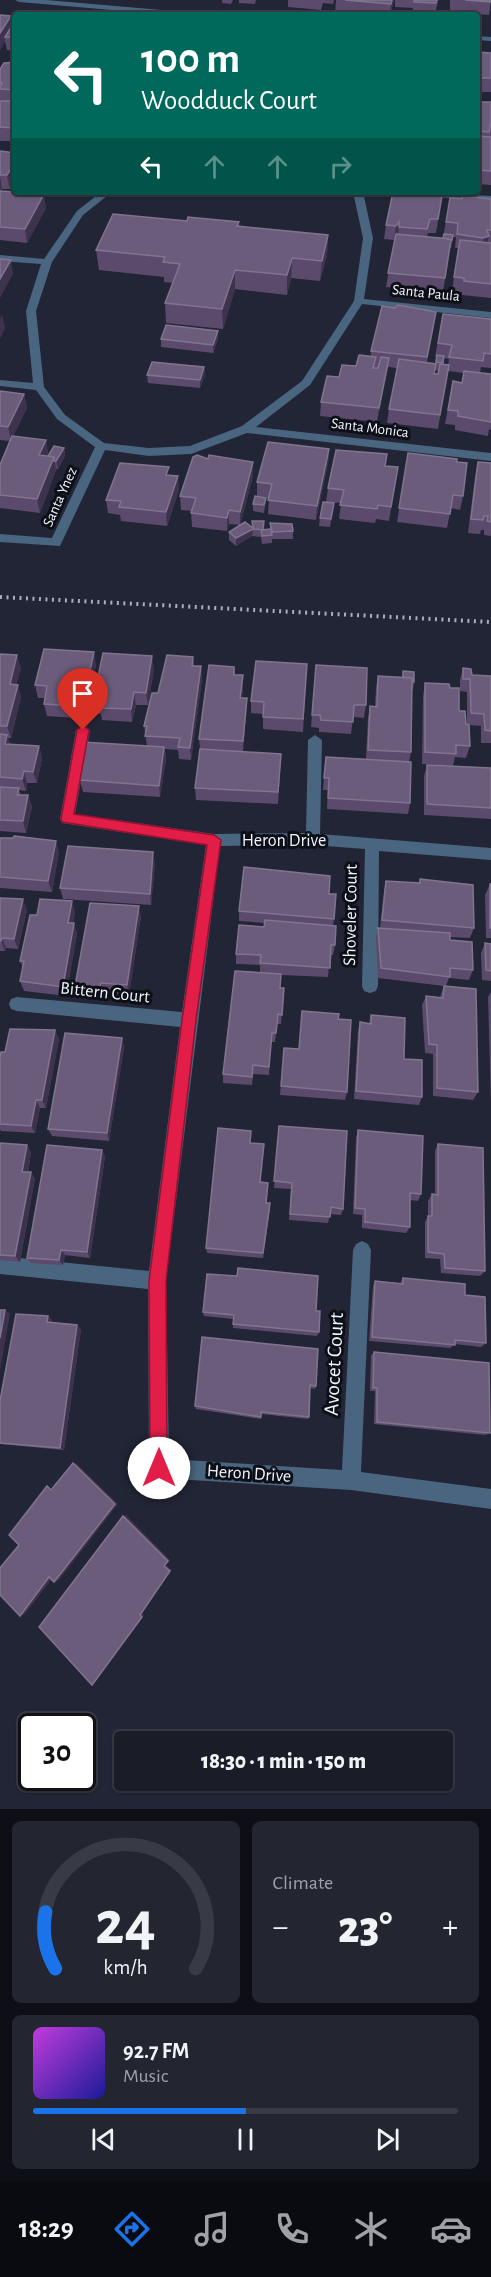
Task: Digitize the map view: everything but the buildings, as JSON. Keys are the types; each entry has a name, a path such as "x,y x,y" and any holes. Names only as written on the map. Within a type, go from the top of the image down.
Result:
{"street":[{"path":"19,0 164,12"},
{"path":"103,195 80,213 47,262 31,311 39,387 61,417 101,446 149,452 191,450 246,429 306,383 359,301 368,238 359,195"},
{"path":"449,195 491,199"},
{"path":"0,258 47,262"},
{"name":"Santa Paula","path":"359,301 491,315"},
{"path":"0,383 39,387"},
{"name":"Santa Monica","path":"246,429 491,457"},
{"name":"Santa Ynez","path":"0,538 56,543 101,446"},
{"path":"83,730 67,819 214,840"},
{"path":"313,839 315,740"},
{"name":"Heron Drive","path":"491,854 313,839 214,840 189,1020 158,1281 159,1468 351,1480 491,1499"},
{"name":"Shoveler Court","path":"370,987 372,844"},
{"name":"Bittern Court","path":"16,1004 189,1020"},
{"name":"Avocet Court","path":"351,1480 362,1250"},
{"path":"0,1265 158,1281"}],"railway":[{"path":"0,597 491,622"}],"route":[{"path":"83,730 67,819 214,840 189,1020 158,1281 159,1468"}]}
